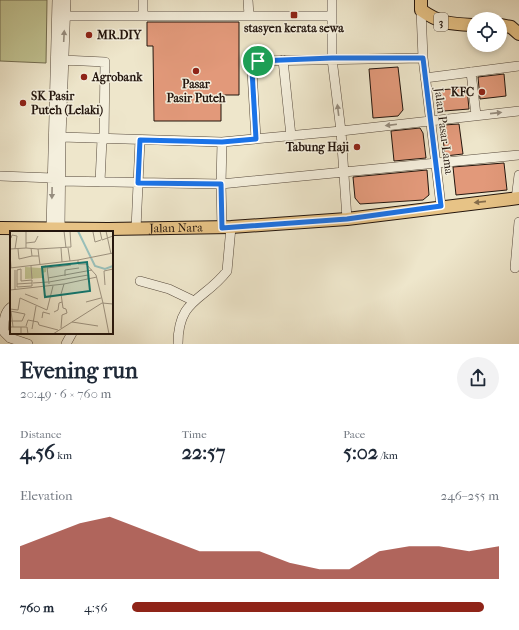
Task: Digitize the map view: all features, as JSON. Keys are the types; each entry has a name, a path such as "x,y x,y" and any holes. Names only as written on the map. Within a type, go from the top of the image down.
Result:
{"main road":[{"name":"3","path":"421,5 434,20 448,24 467,25"},
{"path":"507,26 512,27 519,34"},
{"name":"Jalan Nara","path":"0,228 108,231 136,229 227,228 347,219 441,206 518,199"}],"street":[{"path":"56,229 57,0"},
{"path":"56,180 61,137 66,0"},
{"path":"143,0 143,16"},
{"path":"248,0 249,16"},
{"path":"332,0 332,58 344,173 347,219"},
{"name":"Jalan Pasar Lama","path":"421,5 423,58 441,206"},
{"path":"65,16 332,16"},
{"path":"256,139 253,64 258,61 332,58 423,58"},
{"path":"63,60 105,62 103,140 100,182"},
{"path":"283,60 291,136"},
{"path":"425,78 519,66"},
{"path":"471,72 476,115"},
{"path":"61,137 103,140 222,142 340,132 430,120 519,111"},
{"path":"136,229 140,140"},
{"path":"178,344 181,317 194,302 227,271 227,228 221,184 222,142"},
{"path":"0,176 100,182 221,184 519,155"},
{"path":"518,199 519,175"},
{"path":"516,268 519,222"},
{"path":"140,281 169,290 194,302"},
{"path":"10,308 7,310 4,321 4,332 10,338 28,344"},
{"path":"66,344 71,334"}],"green space":[{"path":"0,0 47,0 46,63 0,61"}],"building":[{"name":"Pasar Pasir Puteh","path":"147,22 239,22 239,95 221,95 221,121 154,121 153,46 147,46"},
{"path":"398,67 403,110 398,116 373,118 369,69"},
{"path":"504,74 506,96 480,99 478,77"},
{"path":"467,88 469,109 444,111 439,108 437,90"},
{"path":"459,124 463,154 445,156 442,129 444,125"},
{"path":"420,128 423,133 426,158 394,161 391,131"},
{"path":"504,163 507,190 456,195 453,167"},
{"path":"427,170 429,195 423,200 360,204 355,198 353,177"}],"place":[{"name":"stasyen kerata sewa","path":"294,15"},
{"name":"MR.DIY","path":"89,35"},
{"name":"Pasar Pasir Puteh","path":"196,71"},
{"name":"Agrobank","path":"84,77"},
{"name":"KFC","path":"482,92"},
{"name":"SK Pasir Puteh (Lelaki)","path":"23,103"},
{"name":"Tabung Haji","path":"357,147"}],"route":[{"path":"332,58 423,58 441,206 347,219 222,228 221,184 138,183 140,140 222,142 256,139 252,70 253,64 258,61 332,58"}]}
